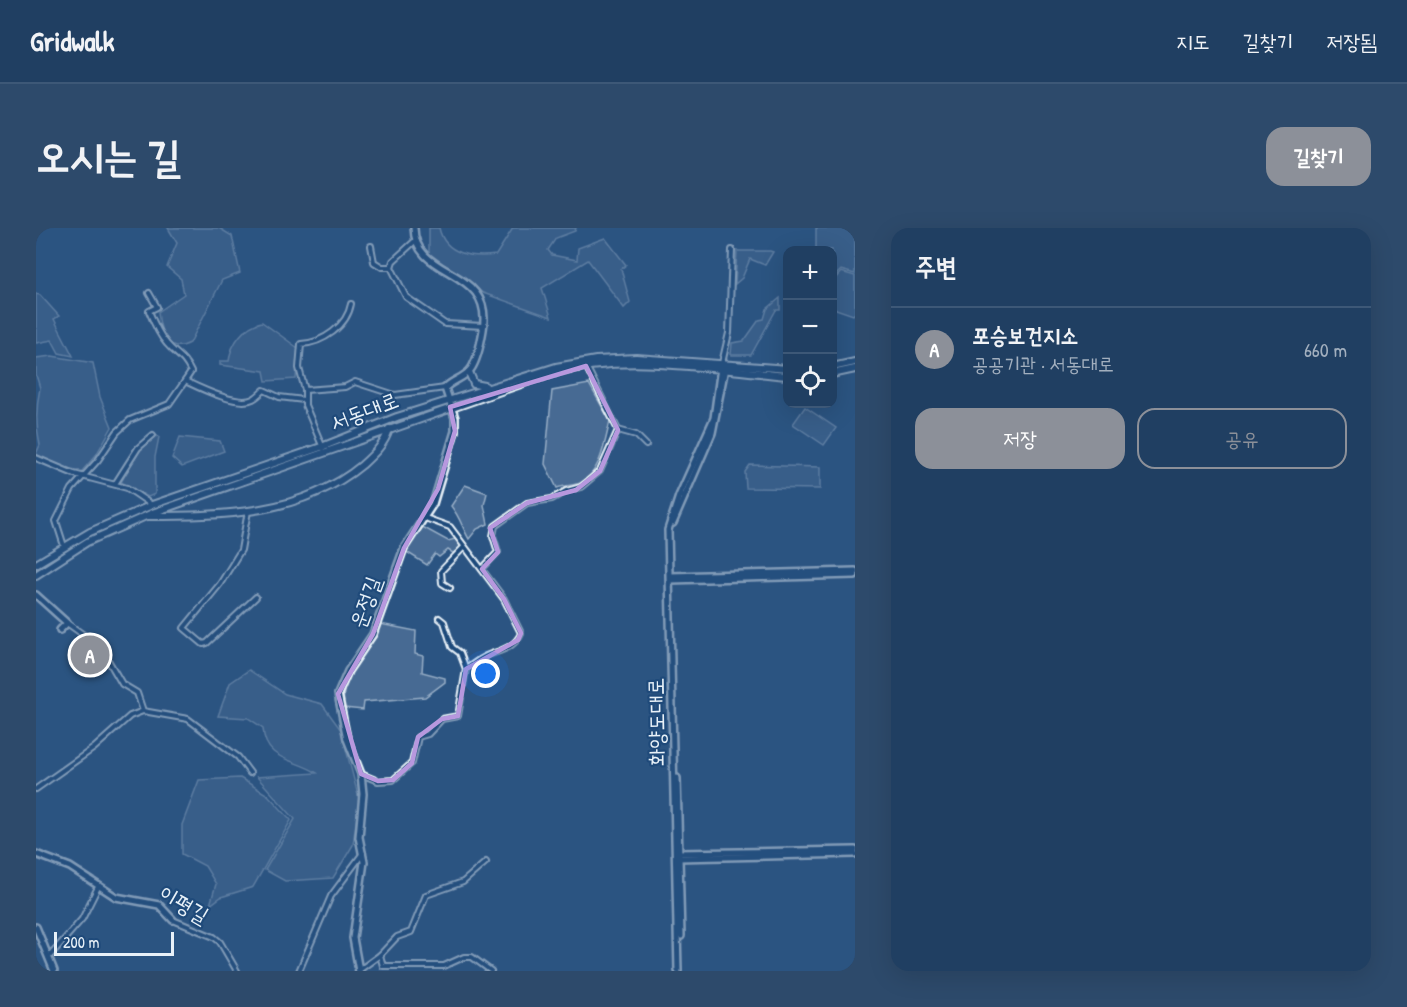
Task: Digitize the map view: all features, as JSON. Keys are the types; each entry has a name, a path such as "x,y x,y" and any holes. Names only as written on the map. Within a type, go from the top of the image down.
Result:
{"main road":[{"name":"서동대로","path":"36,564 99,528 152,505 389,429 491,386 556,367 596,360 636,358 723,366 783,375"},
{"path":"837,366 855,362"},
{"name":"서동대로","path":"36,575 87,542 143,516 324,449 397,417 552,373 585,366 639,363 783,369"},
{"path":"837,373 855,369"},
{"path":"469,372 474,384 491,386"},
{"name":"서동대로","path":"143,516 193,516 285,505 333,486 371,457 389,429"}],"street":[{"path":"305,390 345,387 355,382 395,395 445,388 469,372 484,326 485,311 476,290 424,255 416,240 414,228"},
{"path":"416,240 393,261 391,267 406,297 445,324 484,326"},
{"path":"371,246 374,262 382,267 391,267"},
{"path":"723,366 729,333 732,250"},
{"path":"64,546 56,521 72,489 98,460 117,432 130,420 169,404 191,372 180,353 169,347 158,330 149,311 157,308 149,293"},
{"path":"324,449 303,400 305,390 299,368 301,344 314,343 338,327 346,320 351,304"},
{"path":"585,366 618,430 636,435 646,445"},
{"name":"화양도대로","path":"680,971 671,578 672,531 714,418 723,366"},
{"path":"185,381 203,390 242,400 252,400 264,390 279,397 303,400"},
{"name":"운정길","path":"359,971 353,947 353,928 364,852 359,837 363,805 360,774 347,739 339,694 341,683 373,634 404,548 433,504 455,431 455,418 445,388"},
{"path":"482,569 498,552 492,529 516,508 527,502 552,499 566,490 581,487 600,471 618,430"},
{"path":"115,484 138,448 153,435"},
{"path":"36,458 127,488 152,505"},
{"path":"248,510 241,550 220,584 184,628 203,644 207,643 255,597"},
{"path":"425,518 450,527 504,599 521,633 518,640 504,651 486,656 466,669"},
{"path":"450,588 442,583 441,571 464,547"},
{"path":"671,578 855,573"},
{"path":"36,595 67,623 95,643 117,673 122,684 137,693 143,711"},
{"path":"360,774 378,781 393,780 412,763 418,737 428,734 442,719 458,716 466,669 460,653 452,647 444,622 439,618"},
{"path":"60,630 67,623"},
{"path":"36,789 94,748 130,716 143,711 188,719 238,758 250,773"},
{"path":"299,971 331,896 364,852"},
{"path":"677,855 855,852"},
{"name":"이평길","path":"36,854 70,867 116,897 159,904 173,920 214,937 220,942 237,971"},
{"path":"359,971 380,955 397,937 411,933 426,895 463,882 486,862"},
{"path":"49,957 82,919 99,885"},
{"path":"36,927 54,971"},
{"path":"380,955 383,966 401,968 444,966 464,957 472,957 491,971"}],"highlighted area":[{"path":"586,366 618,430 600,471 576,490 527,503 490,528 498,552 482,569 504,599 521,633 518,640 466,669 458,716 442,719 418,737 412,763 393,780 378,781 361,774 338,694 373,634 404,548 438,489 455,431 450,407"}],"shaded area":[{"path":"168,228 219,228 232,236 240,273 222,280 190,343 182,346 176,346 166,339 158,312 184,294 181,279 167,267 177,243"},
{"path":"429,228 439,228 447,244 461,253 478,256 496,255 513,228 576,228 575,231 556,238 548,250 552,255 577,260 578,248 605,238 626,265 621,269 630,302 624,308 588,260 542,288 551,317 483,293 429,253"},
{"path":"816,228 855,228 855,274 841,270 837,274 837,246 816,246"},
{"path":"737,251 773,252 765,265 750,259 742,278 735,284"},
{"path":"841,272 855,276 855,313 853,315 837,309 837,276"},
{"path":"36,294 40,295 59,316 54,319 73,356 59,353 52,340 36,343"},
{"path":"780,298 780,310 776,310 751,355 731,355 732,343 744,341 759,320 764,319 767,309"},
{"path":"262,322 298,348 296,379 266,381 264,371 220,365 220,361 229,361 232,348 244,331"},
{"path":"52,356 93,363 100,397 112,427 96,455 82,471 61,467 36,454 40,445 37,416 40,388 36,375 36,358"},
{"path":"589,384 610,421 604,447 593,472 587,478 577,484 557,488 545,464 552,391"},
{"path":"806,408 836,428 824,445 793,424"},
{"path":"156,435 159,437 155,457 155,494 148,497 121,482 140,450"},
{"path":"180,437 220,441 224,451 182,467 172,458"},
{"path":"750,465 820,467 820,489 746,488 745,472"},
{"path":"465,485 487,493 484,505 488,524 477,529 469,539 451,506"},
{"path":"417,524 448,541 455,539 462,546 453,553 448,550 439,557 435,554 427,565 405,551"},
{"path":"380,624 416,631 415,654 423,656 422,672 445,678 445,682 425,697 364,702 363,710 344,708 344,695 350,674 375,636"},
{"path":"249,670 285,694 322,704 341,730 359,799 353,845 333,878 285,881 265,870 295,819 257,777 317,773 275,753 265,739 263,728 248,718 218,716 230,683"},
{"path":"240,778 268,795 291,820 253,887 221,897 210,905 216,884 205,866 182,854 182,825 199,780"}],"place":[{"name":"포승보건지소","path":"90,655"}]}
